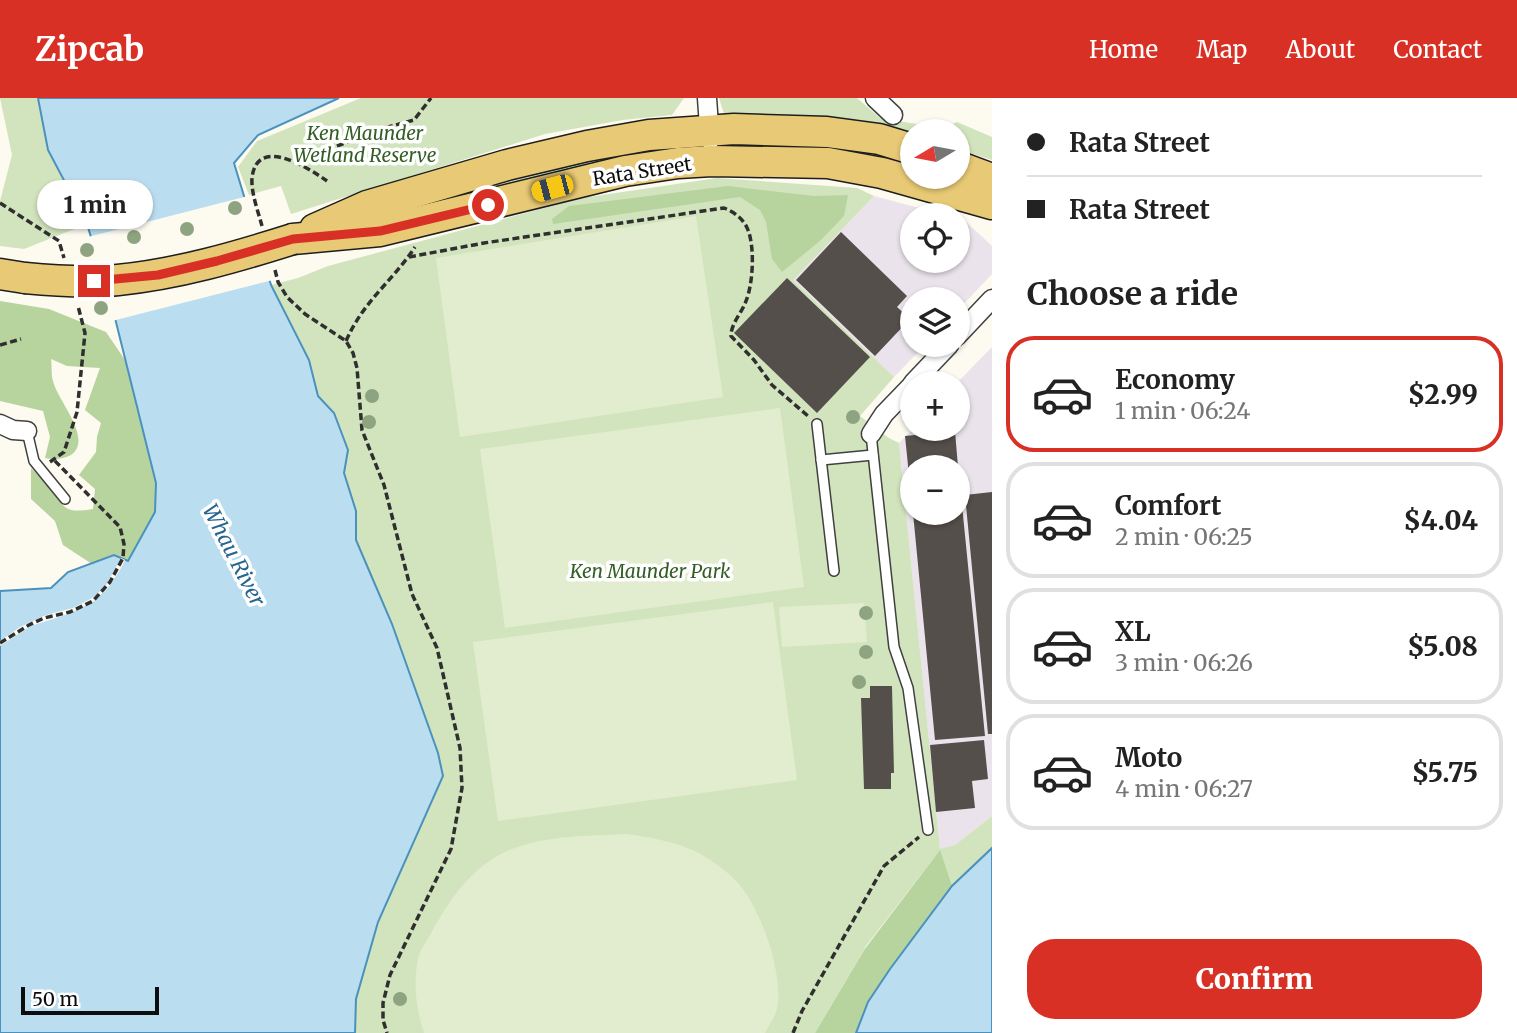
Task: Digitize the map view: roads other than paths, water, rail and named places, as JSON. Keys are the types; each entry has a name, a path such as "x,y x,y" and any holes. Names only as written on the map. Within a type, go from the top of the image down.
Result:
{"main road":[{"name":"Rata Street","path":"13,276 94,281 146,276 217,261 293,239 367,206 507,165 649,135 709,130 827,132 879,139 900,145"},
{"name":"Rata Street","path":"293,239 380,231 625,171 712,161 828,163 882,173 992,204"},
{"path":"970,171 992,180"}],"street":[{"path":"707,98 712,161"},
{"path":"875,98 893,115"},
{"path":"970,322 992,299"},
{"path":"924,371 938,357"},
{"path":"871,434 900,397"},
{"path":"0,424 13,430 27,431"}],"lane":[{"path":"817,424 834,571"},
{"path":"27,431 38,466 65,499"},
{"path":"871,434 894,647 908,688 928,830"},
{"path":"821,460 873,455"}],"water":[{"name":"Whau River","path":"38,98 339,98 258,135 234,163 271,285 309,360 318,396 334,413 348,450 344,473 356,511 356,540 392,624 438,753 443,776 378,922 356,999 355,1033 0,1033 0,591 51,588 68,572 114,555 128,561 155,512 156,483 113,310 87,224 48,150"},
{"path":"992,848 992,1033 856,1033 868,1002 890,969 952,886"}],"park label":[{"name":"Ken Maunder Wetland Reserve","path":"365,144"},
{"name":"Ken Maunder Park","path":"650,571"}]}
